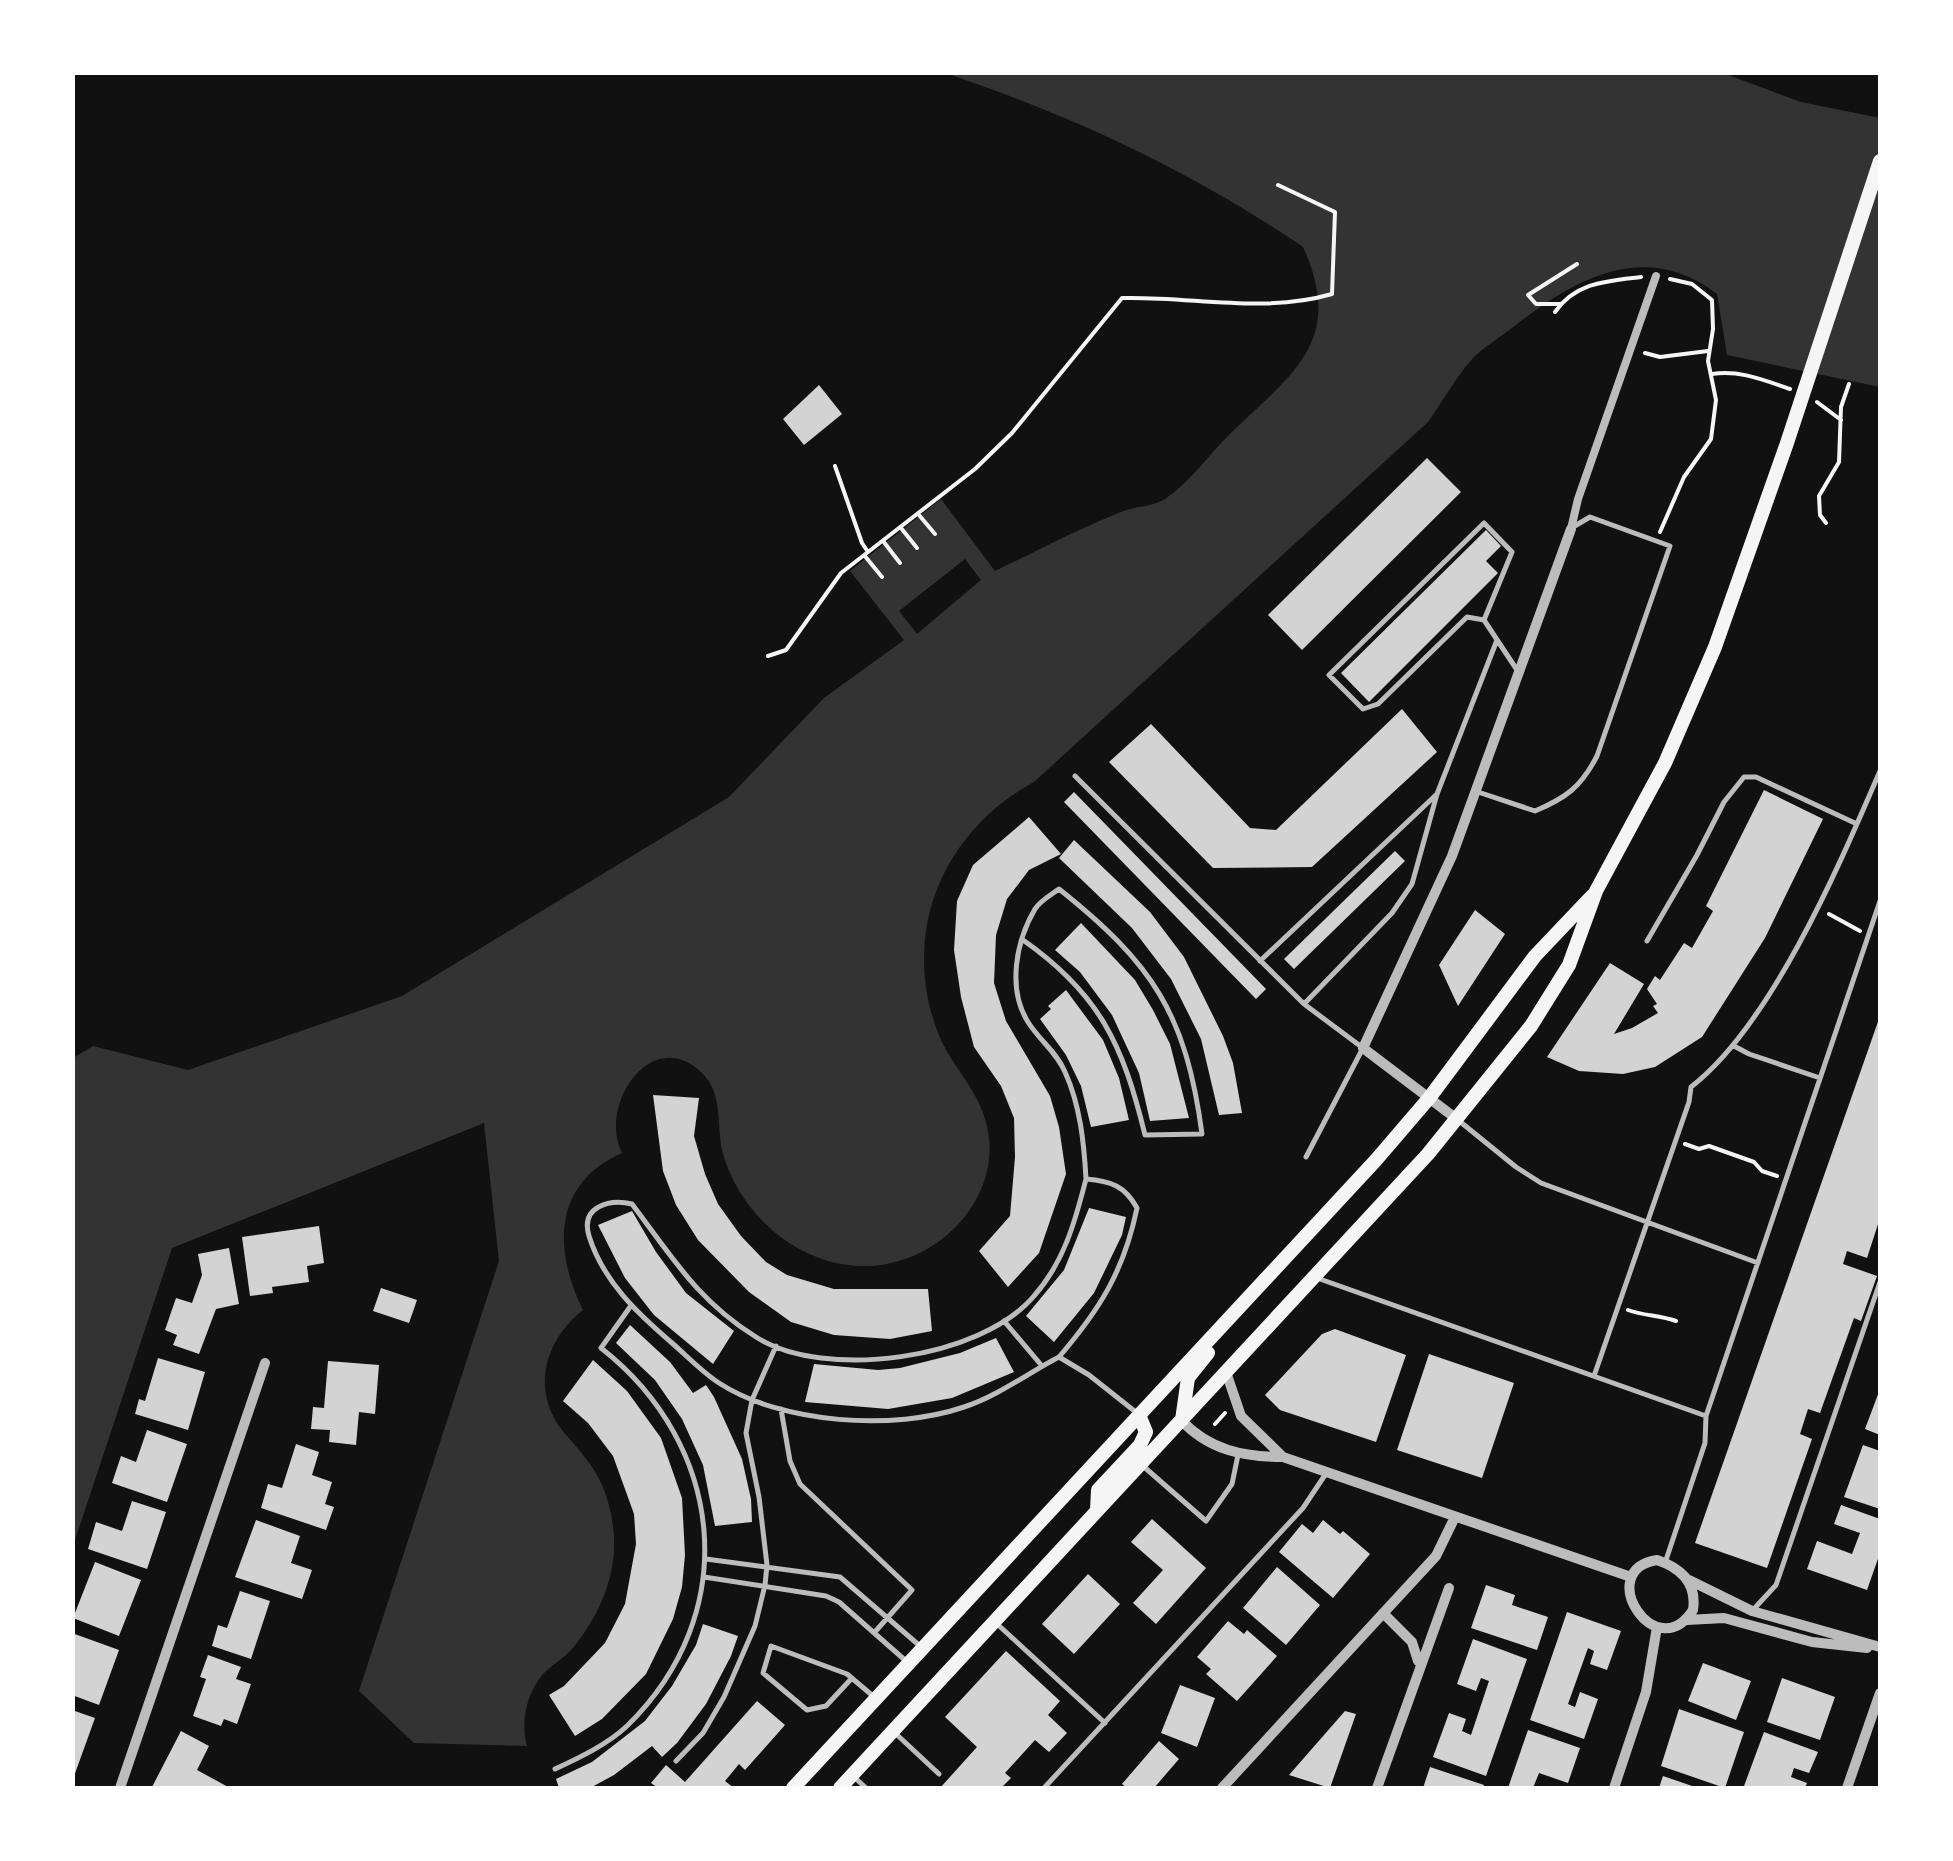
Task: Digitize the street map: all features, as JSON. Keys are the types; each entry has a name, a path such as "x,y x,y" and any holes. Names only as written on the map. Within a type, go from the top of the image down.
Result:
{"main road":[{"path":"840,1788 1458,1120 1531,1026 1569,966 1596,892 1665,763 1694,699 1788,443 1880,161"},
{"path":"793,1788 1264,1282 1430,1097 1535,956 1596,892"},
{"path":"1182,1420 1188,1378 1264,1282"},
{"path":"1098,1510 1098,1490 1140,1445 1146,1432 1139,1415"}],"street":[{"path":"1458,1120 1363,1048 1427,915 1476,792 1571,529 1656,276"},
{"path":"120,1788 265,1363"},
{"path":"1226,1372 1241,1416 1283,1457"},
{"path":"1182,1420 1200,1440 1256,1457 1283,1457 1630,1577"},
{"path":"1222,1788 1436,1556 1455,1517"},
{"path":"1688,1580 1695,1599 1687,1620 1678,1627 1657,1627 1638,1611 1629,1589 1630,1577 1646,1562 1665,1563 1688,1580 1752,1611 1880,1648"},
{"path":"1377,1788 1448,1588"},
{"path":"1383,1614 1412,1642 1418,1653 1418,1667"},
{"path":"1687,1620 1724,1618 1812,1642 1880,1648"},
{"path":"1614,1788 1646,1692 1657,1627"},
{"path":"1848,1788 1880,1692"}],"lane":[{"path":"1476,792 1535,812 1559,801 1585,780 1597,756 1670,546 1590,517 1571,529"},
{"path":"1484,620 1512,552 1484,523 1329,675 1363,708 1378,704 1467,616 1484,620 1519,672"},
{"path":"1304,1004 1392,912 1412,884 1437,794 1497,640"},
{"path":"1594,1376 1676,1140 1690,1087 1715,1068 1734,1046 1816,908 1880,772"},
{"path":"1075,776 1304,1004 1363,1048 1306,1157"},
{"path":"1647,941 1724,802 1744,777 1756,777 1857,824"},
{"path":"1260,961 1437,794"},
{"path":"1023,940 1076,983 1101,1014 1132,1084 1145,1134 1202,1134 1195,1078 1178,1026 1156,983 1125,947 1058,890 1036,906 1023,940 1016,967 1018,997 1028,1023 1049,1043 1066,1073 1083,1131 1086,1179 1064,1251 1052,1274 1032,1299 988,1332 918,1356 846,1358 802,1354 760,1340 704,1297 664,1252 632,1204 600,1204 589,1217 587,1231 630,1307 718,1382 752,1400 782,1409 841,1419 899,1420 964,1407 1059,1357 1094,1316 1111,1288 1130,1240 1137,1208 1129,1193 1114,1183 1086,1179"},
{"path":"1665,1563 1705,1443 1706,1416 1880,901"},
{"path":"1734,1046 1820,1078"},
{"path":"1458,1120 1516,1167 1542,1182 1758,1263"},
{"path":"1314,1276 1706,1416"},
{"path":"1752,1611 1776,1584 1880,1282"},
{"path":"555,1769 624,1729 655,1695 696,1614 704,1577 706,1559 699,1495 686,1450 643,1385 601,1348 630,1307"},
{"path":"1004,1321 1042,1366"},
{"path":"676,1761 702,1733 724,1697 755,1626 765,1586 767,1565 759,1497 746,1432 752,1400 776,1346"},
{"path":"1059,1357 1090,1375 1139,1415"},
{"path":"782,1409 790,1461 800,1484 912,1590 874,1633"},
{"path":"1140,1464 1206,1521 1232,1484 1238,1452"},
{"path":"1044,1788 1303,1508 1327,1472"},
{"path":"706,1559 840,1578 922,1648"},
{"path":"704,1577 826,1596 839,1602 909,1664"},
{"path":"994,1621 1104,1723"},
{"path":"852,1678 826,1706 807,1710 763,1673 772,1646 852,1678 876,1698"},
{"path":"893,1731 939,1774"},
{"path":"852,1775 866,1788"}],"path":[{"path":"768,656 786,650 841,574 974,469 1012,433 1122,298 1197,298 1228,304 1304,302 1332,294 1334,212 1278,184"},
{"path":"1561,304 1536,304 1528,295 1577,264"},
{"path":"1555,312 1594,282 1656,276 1692,284 1712,300 1713,329 1708,351 1716,400 1711,439 1684,477 1656,541"},
{"path":"1631,349 1660,357 1708,351"},
{"path":"1712,374 1746,374 1801,393"},
{"path":"1826,523 1820,515 1818,496 1839,462 1840,420 1850,384"},
{"path":"1814,400 1840,420"},
{"path":"835,466 866,554 882,577"},
{"path":"918,513 935,534"},
{"path":"900,527 917,548"},
{"path":"882,541 900,563"},
{"path":"1816,908 1850,928 1870,934"},
{"path":"1676,1140 1699,1149 1709,1146 1754,1162 1762,1171 1786,1179"},
{"path":"1618,1307 1676,1321"},
{"path":"1214,1424 1230,1407"}],"shaded area":[{"path":"945,73 1723,73 1801,102 1880,118 1880,387 1727,355 1717,294 1691,278 1665,269 1639,267 1588,280 1539,308 1478,354 1428,422 1034,782 1002,803 975,828 953,857 937,889 927,923 927,996 943,1044 981,1107 989,1144 988,1168 968,1212 933,1246 887,1264 860,1266 809,1254 786,1241 748,1204 734,1182 721,1145 716,1097 705,1076 677,1059 659,1059 644,1067 631,1080 617,1116 616,1135 622,1153 599,1166 571,1200 564,1242 573,1287 583,1310 552,1350 545,1382 552,1414 594,1470 607,1497 614,1537 608,1582 581,1637 543,1674 533,1690 526,1708 527,1746 414,1743 359,1691 499,1261 484,1123 172,1248 73,1546 73,1058 93,1046 188,1070 402,996 729,797 824,698 904,640 850,571 941,499 995,571 1126,510 1165,499 1295,369 1316,329 1318,305 1303,247 1218,194 1130,147","holes":["965,559 981,580 917,634 899,611"]}],"building":[{"path":"819,385 842,414 804,445 783,419"},
{"path":"1427,458 1461,492 1302,650 1268,615"},
{"path":"1486,530 1501,546 1486,561 1498,573 1369,702 1341,673"},
{"path":"1402,709 1437,752 1312,867 1213,868 1109,762 1151,724 1250,828 1276,830"},
{"path":"1764,790 1823,819 1765,938 1702,1037 1655,1067 1623,1074 1579,1071 1547,1057 1610,963 1644,984 1614,1034 1658,1013 1647,989 1655,976 1660,980 1684,943 1692,948 1713,911 1706,906"},
{"path":"1074,792 1266,989 1256,999 1064,802"},
{"path":"1029,817 1061,854 1029,870 1007,899 996,935 994,983 1006,1021 1050,1096 1066,1174 1039,1253 1008,1287 979,1251 1010,1216 1014,1118 1001,1086 974,1047 954,950 957,901 973,865"},
{"path":"1074,840 1150,912 1184,957 1223,1036 1233,1063 1242,1113 1219,1115 1201,1039 1171,979 1132,928 1059,858"},
{"path":"1395,851 1405,861 1294,969 1284,959"},
{"path":"1475,910 1505,934 1458,1006 1439,965"},
{"path":"1081,923 1135,980 1153,1010 1170,1044 1189,1118 1150,1121 1139,1073 1112,1015 1080,972 1055,950"},
{"path":"1066,990 1103,1040 1119,1078 1129,1120 1091,1127 1081,1086 1066,1055 1040,1019"},
{"path":"1880,1016 1880,1218 1867,1258 1847,1251 1843,1264 1877,1276 1861,1321 1854,1318 1820,1413 1808,1409 1800,1434 1812,1439 1767,1568 1695,1543"},
{"path":"653,1095 699,1098 694,1136 705,1174 718,1204 766,1262 787,1275 834,1289 928,1289 932,1331 890,1339 834,1335 791,1322 749,1292 698,1240 676,1205 663,1171"},
{"path":"1089,1208 1126,1217 1122,1235 1094,1293 1054,1342 1026,1316 1064,1270"},
{"path":"632,1211 686,1293 734,1331 713,1364 654,1315 625,1278 598,1225"},
{"path":"319,1226 324,1263 307,1266 309,1282 272,1287 273,1293 250,1296 242,1237"},
{"path":"229,1248 239,1304 216,1309 199,1354 173,1345 177,1335 165,1330 176,1298 192,1303 202,1275 198,1254"},
{"path":"381,1288 417,1300 409,1323 373,1311"},
{"path":"630,1325 670,1362 693,1393 706,1385 714,1397 742,1459 752,1522 715,1526 703,1465 682,1419 655,1380 616,1343"},
{"path":"1335,1329 1406,1355 1376,1442 1280,1410 1265,1395 1322,1334"},
{"path":"996,1338 1014,1372 952,1398 888,1409 805,1402 814,1364 878,1370 900,1368 960,1353"},
{"path":"1429,1354 1514,1383 1482,1478 1397,1450"},
{"path":"158,1358 205,1372 188,1430 135,1414 139,1399 145,1401"},
{"path":"593,1360 627,1391 661,1438 682,1498 685,1555 673,1619 646,1674 602,1719 575,1736 549,1695 564,1686 605,1643 625,1604 636,1544 634,1514 613,1456 588,1423 563,1401"},
{"path":"328,1361 379,1365 375,1414 359,1412 356,1445 329,1442 330,1430 311,1429 313,1407 324,1408"},
{"path":"1880,1389 1880,1435 1865,1429"},
{"path":"147,1430 187,1444 167,1502 112,1483 121,1456 136,1462"},
{"path":"296,1444 319,1452 312,1475 332,1482 325,1504 334,1507 326,1530 261,1508 268,1484 282,1488"},
{"path":"1863,1445 1880,1451 1880,1509 1844,1497"},
{"path":"132,1501 166,1512 147,1569 88,1549 96,1522 122,1531"},
{"path":"1841,1505 1880,1519 1880,1553 1867,1590 1807,1569 1817,1541 1852,1554 1860,1533 1834,1524"},
{"path":"1152,1519 1206,1568 1156,1624 1133,1603 1163,1570 1131,1542"},
{"path":"256,1520 300,1536 291,1563 312,1570 302,1599 235,1577"},
{"path":"1323,1520 1370,1554 1333,1598 1279,1552 1302,1524 1313,1533"},
{"path":"95,1562 141,1580 119,1636 73,1618"},
{"path":"1277,1567 1320,1605 1286,1645 1243,1608"},
{"path":"1088,1574 1120,1604 1074,1654 1042,1624"},
{"path":"1486,1585 1515,1595 1512,1605 1548,1617 1537,1650 1471,1628"},
{"path":"240,1591 270,1601 251,1659 212,1646 218,1625 227,1628"},
{"path":"1567,1612 1621,1631 1607,1670 1590,1664 1594,1651 1588,1648 1568,1704 1575,1707 1580,1692 1598,1699 1584,1739 1530,1720"},
{"path":"1228,1621 1244,1634 1247,1630 1277,1656 1237,1701 1206,1674 1211,1669 1197,1657"},
{"path":"703,1624 738,1636 706,1704 677,1743 662,1757 652,1746 590,1788 559,1788 556,1779 592,1762 645,1721 672,1686 696,1645"},
{"path":"72,1633 119,1650 99,1705 72,1695"},
{"path":"1473,1639 1527,1659 1486,1776 1433,1757 1449,1713 1466,1719 1462,1731 1471,1735 1489,1681 1481,1678 1476,1691 1457,1684"},
{"path":"1006,1651 1060,1701 1048,1715 1067,1733 1049,1752 1035,1740 1005,1773 1011,1778 1001,1788 940,1788 977,1747 945,1717"},
{"path":"208,1655 241,1667 236,1679 251,1684 237,1724 224,1719 221,1726 193,1716 206,1679 200,1677"},
{"path":"1703,1663 1751,1681 1736,1720 1688,1701"},
{"path":"1782,1678 1835,1697 1820,1740 1767,1722"},
{"path":"1180,1685 1215,1698 1197,1747 1161,1733"},
{"path":"757,1701 785,1725 745,1770 739,1764 725,1781 734,1788 658,1788 651,1783 666,1765 685,1782"},
{"path":"1679,1709 1744,1732 1725,1788 1661,1766"},
{"path":"72,1710 95,1718 73,1779 72,1779"},
{"path":"1345,1711 1356,1714 1330,1788 1289,1775"},
{"path":"1528,1730 1580,1748 1568,1783 1539,1773 1533,1788 1508,1788"},
{"path":"181,1731 209,1746 197,1770 230,1788 152,1787"},
{"path":"1764,1732 1818,1752 1809,1773 1794,1768 1791,1777 1807,1783 1805,1788 1744,1786"},
{"path":"1159,1741 1179,1759 1154,1788 1127,1788 1122,1784"},
{"path":"1430,1767 1484,1785 1483,1788 1423,1788"},
{"path":"1663,1776 1698,1788 1659,1788"}]}
